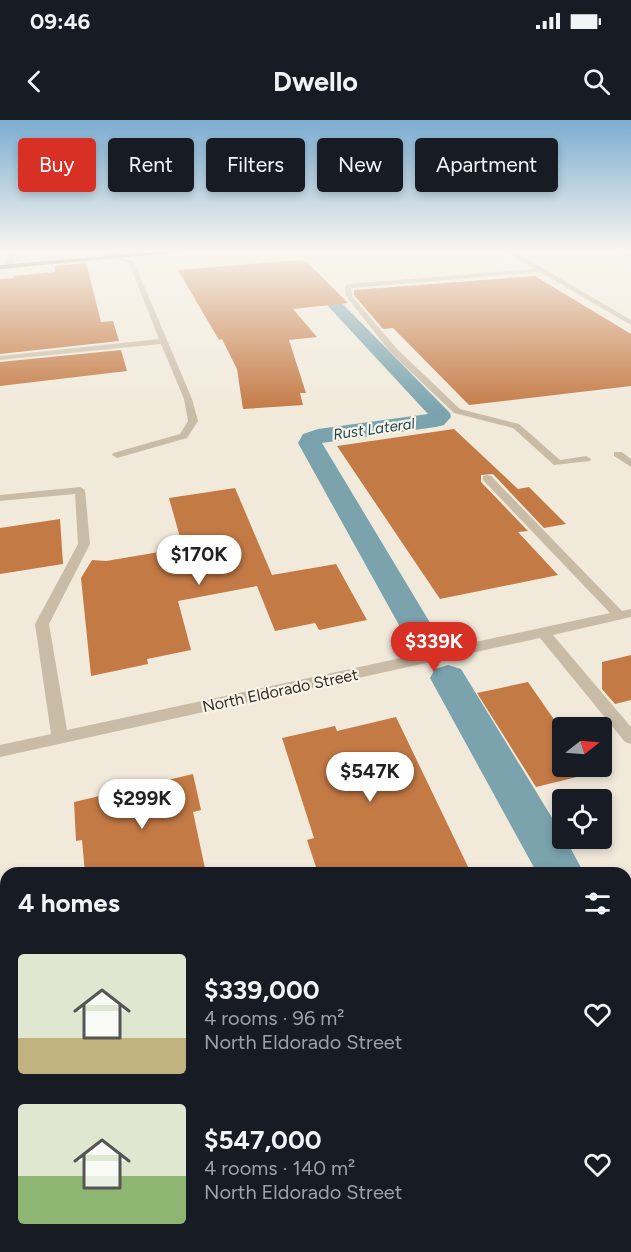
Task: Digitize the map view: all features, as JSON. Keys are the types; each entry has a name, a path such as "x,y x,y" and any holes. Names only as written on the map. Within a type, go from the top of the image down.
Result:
{"street":[{"path":"117,455 184,436 193,421 188,399 149,305"},
{"path":"356,305 394,351 457,411 516,426 558,463 586,459"},
{"path":"600,305 631,323"},
{"path":"0,358 164,341"},
{"path":"618,454 631,464"},
{"path":"487,478 625,614"},
{"path":"0,498 81,490 84,544 42,624 60,739"},
{"name":"North Eldorado Street","path":"0,751 625,614"},
{"path":"543,632 631,738"}],"building":[{"path":"0,305 97,305 101,322 113,321 119,341 0,354"},
{"path":"198,305 331,305 293,309 317,337 289,340 306,393 300,393 303,405 243,409 237,369 222,339 219,340"},
{"path":"362,305 583,305 631,334 631,386 469,405 393,328 383,329"},
{"path":"121,350 127,371 0,386 0,362"},
{"path":"454,429 518,489 529,487 566,524 544,528 493,474 481,475 481,482 528,531 518,532 558,575 440,599 337,446"},
{"path":"235,488 272,575 336,564 367,620 319,630 315,623 275,631 257,586 178,601 191,650 147,659 148,664 91,676 81,578 92,560 106,561 183,548 169,498"},
{"path":"60,519 63,564 0,574 0,528"},
{"path":"631,655 631,700 615,704 602,689 602,662"},
{"path":"528,682 552,717 552,777 577,777 536,787 477,693"},
{"path":"396,717 468,867 316,867 307,840 314,838 282,738 335,726 337,731"},
{"path":"193,774 201,810 193,812 205,867 84,867 82,840 76,841 74,802"}],"waterway":[{"name":"Rust Lateral","path":"335,305 439,413 440,417 436,420 318,436 311,439 310,443 416,626"},
{"name":"Rust Lateral","path":"448,678 558,867"}]}
